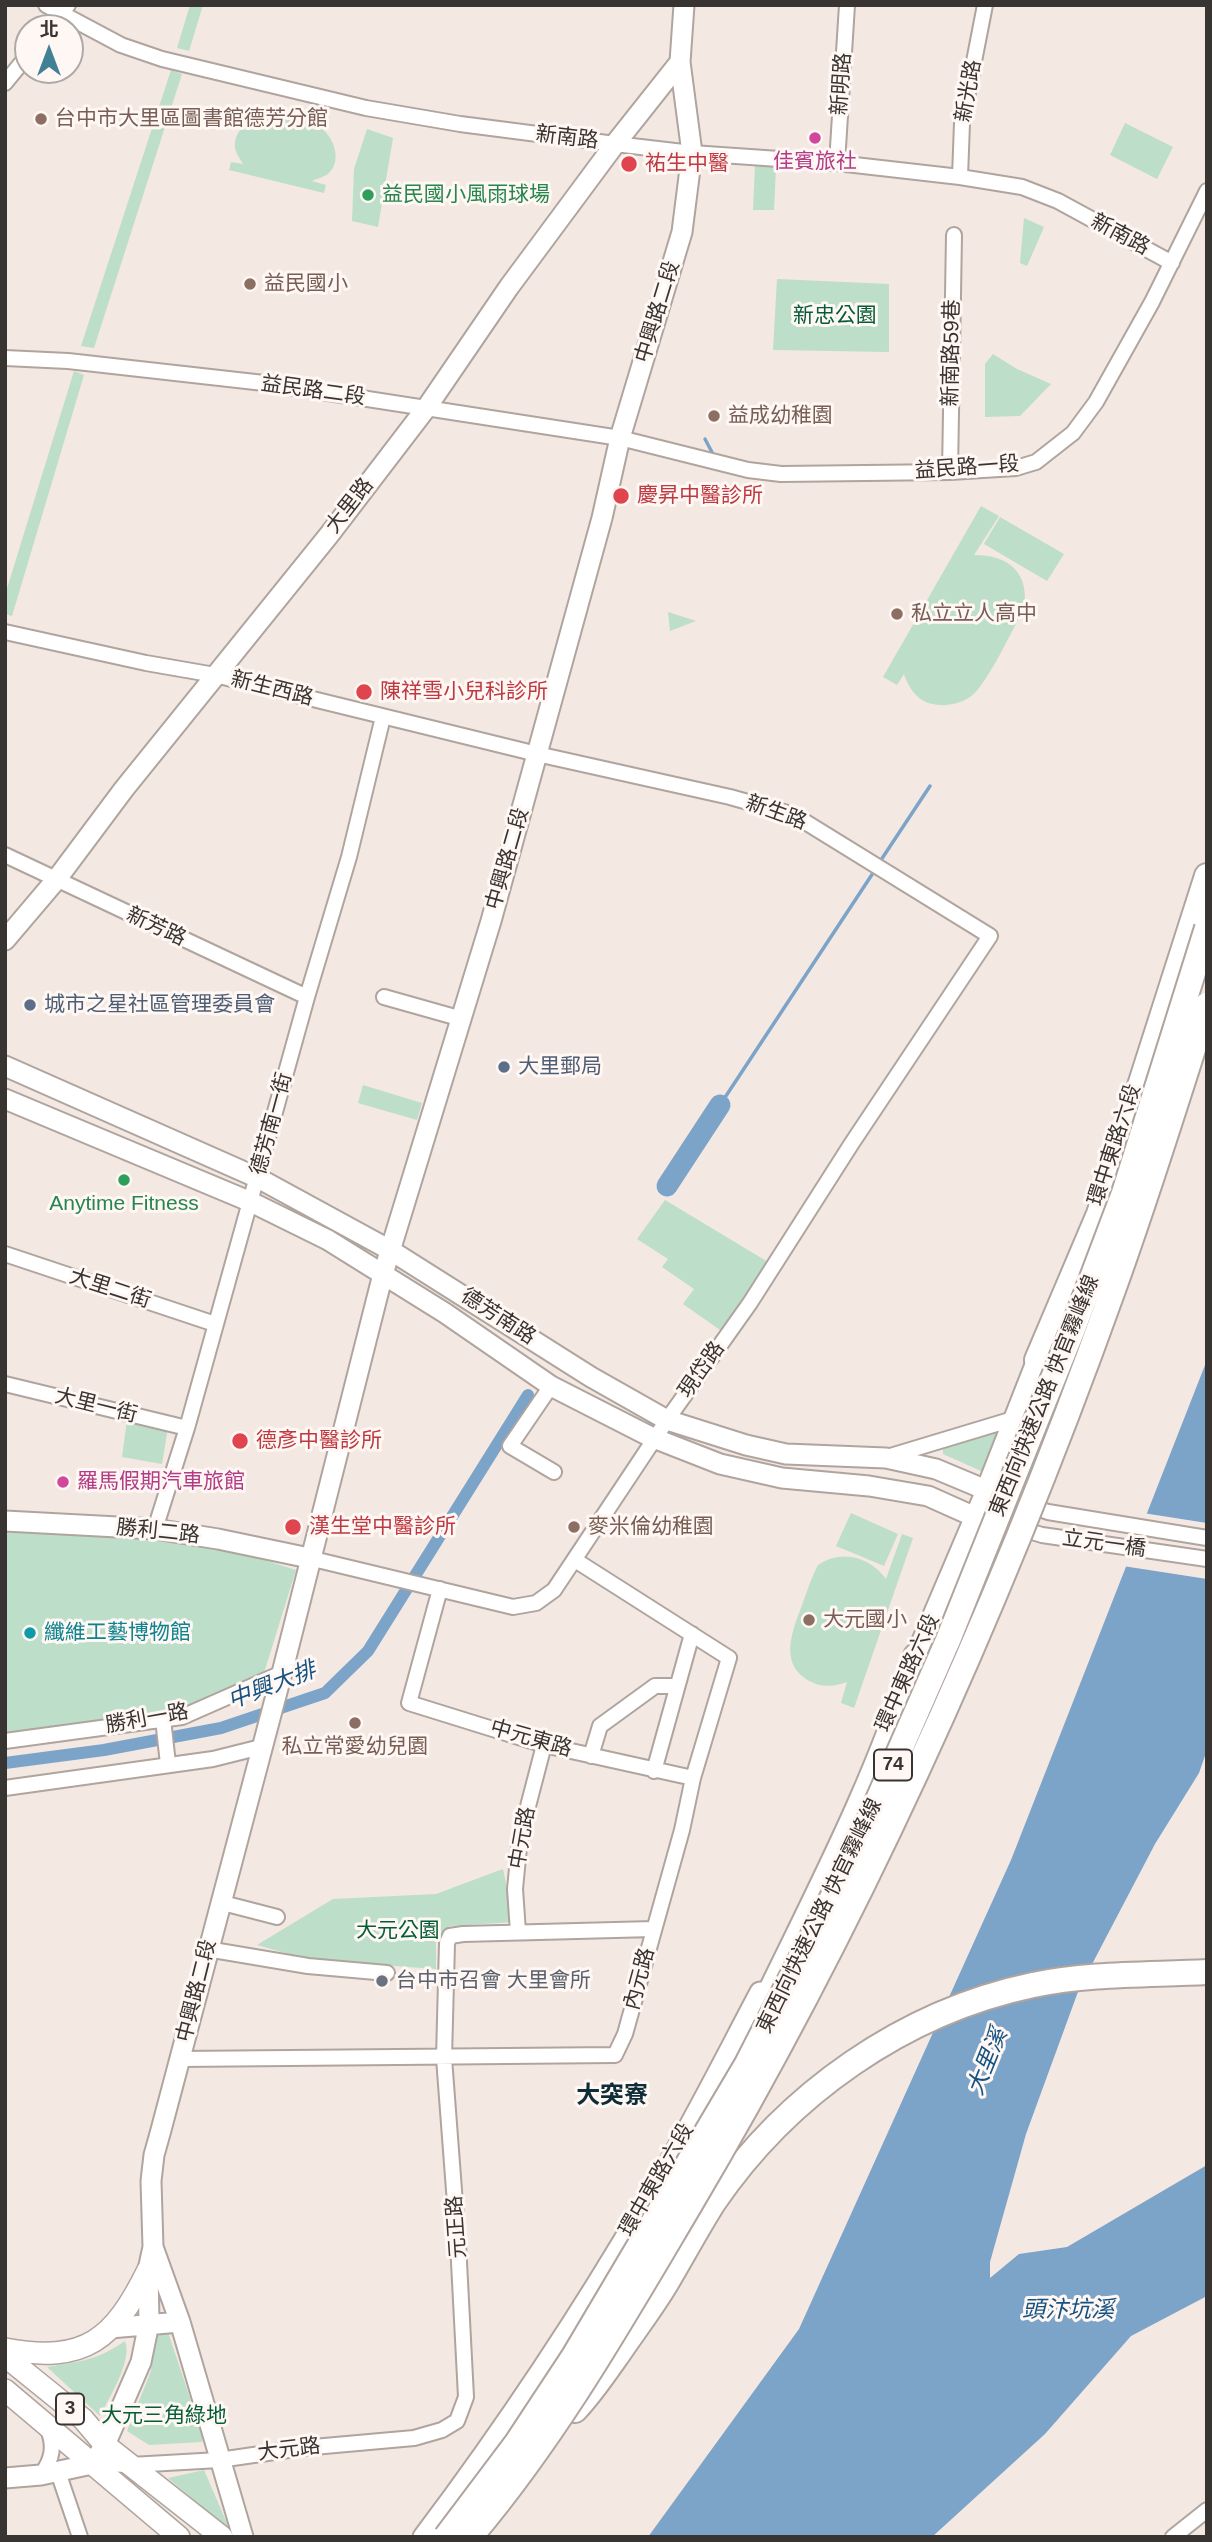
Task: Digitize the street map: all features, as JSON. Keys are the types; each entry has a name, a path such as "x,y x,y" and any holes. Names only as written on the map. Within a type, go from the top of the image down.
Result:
{"highway":[{"path":"1037,1360 1099,1213 1207,876"},
{"name":"東西向快速公路 快官霧峰線","path":"470,2537 497,2504 574,2356 747,2064 852,1859 948,1640 1096,1269 1124,1193 1207,928"},
{"name":"東西向快速公路 快官霧峰線","path":"446,2537 593,2368 765,2076 871,1870 972,1651 1062,1427 1114,1290 1207,1005"},
{"path":"525,2449 534,2396 567,2348 696,2136 740,2056 839,1852 901,1704 916,1656"},
{"name":"74","path":"525,2449 582,2403 664,2287 709,2210 737,2171 778,2126 841,2071 880,2045 934,2017 1002,1993 1094,1976 1207,1972"}],"main road":[{"path":"5,2350 51,2354 67,2352 99,2338 131,2304 148,2270"},
{"name":"3","path":"5,2356 83,2419 105,2445 222,2537"},
{"name":"3","path":"5,2390 179,2537"}],"street":[{"name":"新南路","path":"46,5 65,9 121,45 178,64 417,117 615,144 837,163 1022,187 1058,201 1172,263"},
{"name":"中興路二段","path":"92,2464 105,2445 141,2362 149,2323 148,2270 153,2247 151,2181 154,2155 282,1672 383,1274 462,1019 569,639 620,438 682,232 692,152 680,62 684,5"},
{"name":"新明路","path":"837,163 847,5"},
{"name":"新光路","path":"960,177 962,123 985,5"},
{"name":"大里路","path":"5,940 56,880 124,789 329,535 427,407 509,286 680,62"},
{"name":"益民路一段","path":"620,438 748,470 781,474 950,472 1016,468 1036,462 1073,433 1096,402 1172,263 1207,191"},
{"name":"新南路59巷","path":"950,472 954,234"},
{"name":"益民路二段","path":"5,358 63,360 264,383 620,438"},
{"name":"新生西路","path":"5,632 215,675 537,754"},
{"name":"德芳南一街","path":"155,1529 187,1428 307,997 349,858 383,717"},
{"name":"新生路","path":"537,754 730,797 794,815 990,936"},
{"name":"新芳路","path":"5,855 307,997"},
{"name":"環中東路六段","path":"423,2537 565,2335 650,2196 773,1968 831,1848 975,1517 1037,1360 1092,1214 1207,859"},
{"name":"現岱路","path":"309,1558 513,1607 536,1603 554,1590 667,1420 750,1303 852,1143 990,936"},
{"name":"環中東路六段","path":"459,2537 490,2500 626,2296 754,2068 857,1860 1002,1523 1120,1232 1207,959"},
{"path":"384,997 462,1019"},
{"name":"德芳南路","path":"5,1066 258,1178 390,1250 591,1377 667,1420 746,1445 786,1454 886,1458 936,1469 1011,1499"},
{"name":"德芳南路","path":"5,1099 251,1202 328,1240 445,1313 551,1386 656,1440 720,1464 782,1478 869,1486 928,1496 975,1517 1002,1523"},
{"name":"大里二街","path":"5,1254 215,1324"},
{"name":"大里一街","path":"5,1384 187,1428"},
{"path":"551,1386 510,1446 554,1472"},
{"path":"886,1458 1013,1419"},
{"name":"立元一橋","path":"1011,1499 1048,1512 1207,1538"},
{"name":"勝利二路","path":"5,1521 155,1529 309,1558"},
{"name":"立元一橋","path":"1002,1523 1042,1535 1207,1559"},
{"name":"內元路","path":"180,2059 615,2054 625,2034 682,1829 693,1778 729,1658 575,1560"},
{"name":"中元東路","path":"440,1589 409,1703 544,1745 693,1778"},
{"path":"654,1771 692,1634"},
{"name":"勝利一路","path":"5,1741 182,1717 282,1672"},
{"path":"591,1756 600,1726 655,1686 677,1686"},
{"path":"163,1719 168,1764"},
{"path":"5,1788 214,1759 262,1742"},
{"name":"中元路","path":"518,1931 515,1889 520,1837 544,1745"},
{"path":"219,1902 277,1917"},
{"path":"518,1931 653,1929"},
{"name":"元正路","path":"466,2397 444,2058 447,1943 450,1936 518,1931"},
{"path":"207,1949 308,1966 387,1973"},
{"name":"中興路二段","path":"153,2247 180,2322 243,2537"},
{"path":"110,2328 180,2322"},
{"name":"大元路","path":"92,2464 131,2465 219,2460 302,2448 414,2438 442,2430 457,2421 466,2397"},
{"path":"47,2426 53,2440 50,2473 80,2537"},
{"path":"5,2478 50,2473 92,2464"},
{"path":"1173,2537 1207,2510"}],"green space":[{"path":"190,5 203,5 189,51 177,48"},
{"path":"171,70 182,74 94,348 81,346"},
{"path":"269,114 313,123 330,138 335,153 333,168 326,175 312,181 326,185 324,193 229,170 231,162 243,164 235,148 240,130 250,121"},
{"path":"1125,123 1173,147 1157,179 1110,155"},
{"name":"益民國小風雨球場","path":"367,129 393,138 378,227 352,221 354,169"},
{"path":"755,165 776,167 774,210 753,210"},
{"path":"1024,218 1044,227 1027,266 1020,263"},
{"name":"新忠公園","path":"777,279 889,284 889,352 773,350"},
{"path":"993,354 1017,369 1051,384 1020,416 985,417 985,364"},
{"path":"74,371 84,375 12,616 5,614 5,595"},
{"path":"981,506 999,516 974,555 997,558 1014,568 1024,585 1024,609 984,682 970,697 952,704 928,703 914,693 904,674 897,685 883,677"},
{"path":"1000,517 1064,554 1047,581 984,544"},
{"path":"668,612 696,621 670,631"},
{"path":"363,1085 422,1103 417,1120 358,1103"},
{"path":"665,1200 768,1262 723,1332 683,1304 694,1289 662,1267 668,1259 637,1239"},
{"path":"127,1420 168,1427 162,1464 122,1457"},
{"path":"999,1433 985,1471 943,1454 943,1449"},
{"path":"851,1513 898,1534 884,1566 836,1546"},
{"path":"5,1527 152,1534 216,1545 296,1570 264,1673 181,1710 5,1734"},
{"path":"902,1534 913,1538 854,1708 841,1703 847,1682 832,1686 821,1685 811,1682 798,1672 790,1654 792,1635 818,1565 836,1557 855,1558 872,1565 886,1579"},
{"name":"大元公園","path":"503,1869 514,1922 450,1926 436,1943 436,1969 310,1960 257,1945 333,1899 436,1894"},
{"name":"大元三角綠地","path":"168,2332 203,2437 202,2442 149,2445 127,2431 151,2371 153,2336"},
{"name":"大元三角綠地","path":"125,2341 127,2349 123,2368 100,2416 47,2367 96,2356"},
{"name":"大元三角綠地","path":"204,2470 230,2530 168,2478"}],"water":[{"path":"1207,1360 1207,1750 1199,1773 1155,1844 1079,1989 1026,2134 990,2262 990,2278 1019,2254 1067,2247 1207,2165 1207,2296 1131,2336 1045,2434 932,2537 648,2537 799,2329 1011,1860"}],"pier":[{"path":"1143,1513 1207,1523 1207,1579 1123,1566"}],"waterway":[{"path":"705,439 714,456"},
{"path":"879,863 930,786"},
{"path":"720,1105 875,870"},
{"path":"667,1186 720,1105"},
{"name":"中興大排","path":"5,1763 104,1750 221,1728 325,1693 368,1651 528,1395"}],"place":[{"name":"台中市大里區圖書館德芳分館","path":"41,119"},
{"name":"佳賓旅社","path":"815,138"},
{"name":"𧙗生中醫","path":"629,164"},
{"name":"益民國小風雨球場","path":"368,195"},
{"name":"益民國小","path":"250,284"},
{"name":"益成幼稚園","path":"714,416"},
{"name":"慶昇中醫診所","path":"621,496"},
{"name":"私立立人高中","path":"897,614"},
{"name":"陳祥雪小兒科診所","path":"364,692"},
{"name":"城市之星社區管理委員會","path":"30,1005"},
{"name":"大里郵局","path":"504,1067"},
{"name":"Anytime Fitness","path":"124,1180"},
{"name":"德彥中醫診所","path":"240,1441"},
{"name":"羅馬假期汽車旅館","path":"63,1482"},
{"name":"漢生堂中醫診所","path":"293,1527"},
{"name":"麥米倫幼稚園","path":"574,1527"},
{"name":"大元國小","path":"809,1620"},
{"name":"纖維工藝博物館","path":"30,1633"},
{"name":"私立常愛幼兒園","path":"355,1723"},
{"name":"台中市召會 大里會所","path":"382,1981"}],"district":[{"name":"大突寮","path":"612,2096"}],"water label":[{"name":"大里溪","path":"988,2062"},
{"name":"頭汴坑溪","path":"1068,2311"}]}
